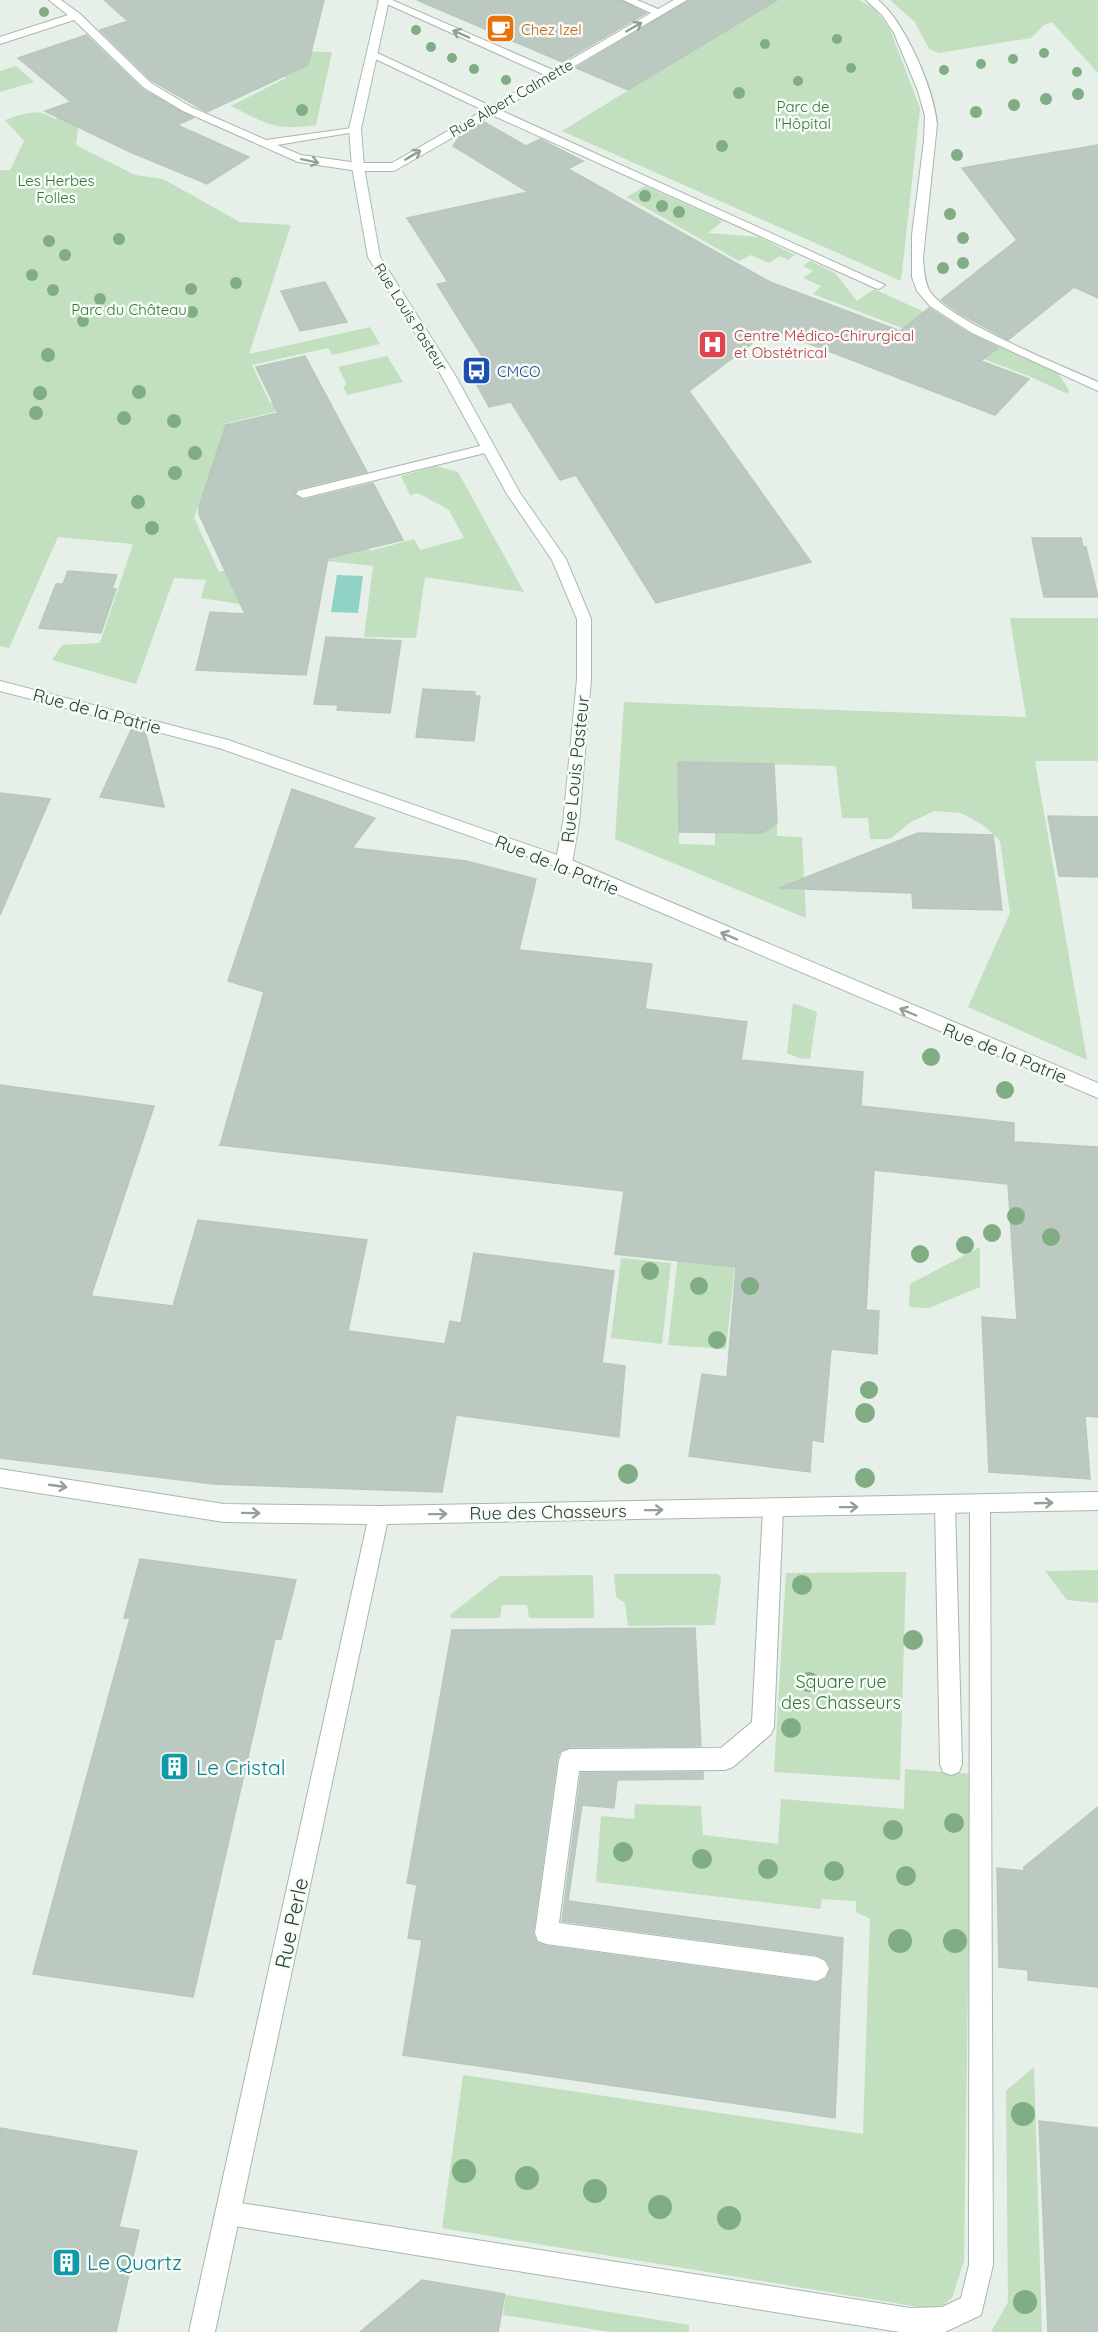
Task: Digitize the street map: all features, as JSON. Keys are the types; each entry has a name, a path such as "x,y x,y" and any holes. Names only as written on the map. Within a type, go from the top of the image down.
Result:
{"street":[{"name":"Rue Albert Calmette","path":"54,0 76,16 147,85 187,109 298,158 358,167 394,167 682,0"},
{"name":"Rue Louis Pasteur","path":"553,74 384,0 355,129 358,167 374,257 447,375 514,494 559,559 584,619 584,679 571,823 564,863"},
{"path":"628,0 659,13"},
{"path":"871,0 888,13 896,25 926,98 931,122 919,237 918,276 924,292 953,319 1098,387"},
{"path":"0,41 76,16"},
{"path":"371,53 491,110 879,285"},
{"path":"266,142 355,129"},
{"path":"303,494 488,448"},
{"name":"Rue de la Patrie","path":"0,686 222,744 564,863 666,909 1098,1091"},
{"name":"Rue des Chasseurs","path":"0,1478 224,1513 379,1515 1098,1501"},
{"path":"945,1505 951,1764"},
{"path":"228,2213 910,2321 944,2320 972,2306 981,2253 980,1505"},
{"path":"774,1508 762,1726 725,1758 570,1760 546,1933 817,1969"},
{"name":"Rue Perle","path":"202,2332 379,1515"}],"green space":[{"name":"Parc de l'Hôpital","path":"776,0 859,0 874,8 889,27 920,108 901,281 562,131"},
{"path":"890,0 1098,0 1098,73 1052,22 1044,25 1031,38 939,53 929,49 915,22"},
{"path":"221,49 332,52 316,125 290,127 272,124 231,106 286,78 261,63"},
{"path":"16,66 34,82 0,92 0,71"},
{"name":"Parc du Château","path":"132,92 79,121 76,145 135,175 163,179 240,222 291,225 249,354 370,327 380,344 332,355 328,348 252,365 270,403 308,394 312,403 227,423 194,518 219,572 290,555 302,589 239,604 201,598 206,580 174,578 136,684 52,660 62,645 100,643 133,544 58,537 9,648 0,646 0,170 10,170 24,141 5,120 36,112 55,119"},
{"path":"645,186 723,221 708,233 759,237 795,255 788,260 780,256 769,263 751,255 739,261 627,197"},
{"path":"810,261 835,273 857,301 874,289 1058,373 1069,390 1068,394 1031,377 813,294 821,286 803,278 813,271 803,266"},
{"path":"387,356 403,382 347,395 343,386 347,385 338,367"},
{"path":"436,466 458,472 524,592 425,577 416,638 364,637 373,566 327,561 331,541 361,534 370,551 414,539 420,550 464,538 449,510 418,493 410,495 401,476"},
{"path":"1010,618 1098,618 1098,761 1035,761 1087,1060 968,1007 1010,913 1000,841 983,825 961,813 934,811 911,822 890,839 870,839 868,818 842,818 836,766 679,762 679,844 715,845 715,832 777,823 777,836 802,837 806,918 615,839 624,702 1026,717"},
{"path":"793,1003 817,1012 810,1059 799,1058 787,1053"},
{"path":"739,1227 726,1349 668,1345 679,1247"},
{"path":"980,1247 980,1287 929,1308 909,1307 910,1284"},
{"path":"621,1258 671,1263 662,1344 611,1338"},
{"path":"1098,1570 1098,1603 1067,1600 1045,1571"},
{"name":"Square rue des Chasseurs","path":"906,1572 900,1780 774,1772 786,1573"},
{"path":"614,1574 718,1574 721,1577 715,1625 628,1626 625,1603 616,1597"},
{"path":"593,1575 594,1618 529,1618 527,1605 502,1605 500,1618 451,1618 451,1614 500,1576"},
{"path":"905,1769 971,1774 964,2261 952,2298 937,2310 442,2228 463,2075 863,2134 870,1919 856,1912 856,1901 822,1899 820,1909 596,1882 601,1816 634,1819 635,1804 701,1806 703,1835 778,1844 781,1799 904,1809"},
{"path":"1034,2067 1042,2332 991,2332 1008,2302 1006,2091"},
{"path":"506,2295 689,2325 689,2332 610,2332 503,2315"}],"water":[{"path":"337,575 363,576 358,613 331,612"}],"building":[{"path":"104,0 324,0 308,65 207,112 152,81 100,30 128,21"},
{"path":"417,0 621,0 646,13 562,62"},
{"path":"689,0 777,0 628,90 576,68"},
{"path":"86,35 142,89 193,118 177,125 249,157 207,184 128,151 45,111 71,102 18,58"},
{"path":"484,122 526,146 540,139 583,161 568,169 770,282 900,331 929,308 971,335 998,348 981,361 1029,379 995,415 771,329 689,391 811,562 656,603 576,475 560,480 511,402 489,407 466,365 485,361 437,284 448,282 407,218 528,192 453,146 459,137"},
{"path":"1098,145 1098,298 1074,287 1008,340 959,313 941,300 1017,240 962,168"},
{"path":"325,282 347,322 300,331 281,291"},
{"path":"305,356 367,472 297,489 294,495 304,500 373,483 403,540 328,558 306,675 196,670 210,612 245,614 199,514 199,506 226,425 278,413 256,367"},
{"path":"1032,538 1081,538 1083,547 1086,547 1098,597 1044,597"},
{"path":"68,571 117,575 112,589 116,589 101,633 39,628 56,584 63,584"},
{"path":"326,637 401,641 390,713 337,710 338,705 314,704"},
{"path":"423,689 475,692 475,696 480,696 474,741 416,737"},
{"path":"132,728 145,731 164,807 100,797"},
{"path":"678,762 774,764 777,823 762,833 679,832"},
{"path":"292,789 375,818 352,848 466,861 536,879 519,950 652,964 645,1009 747,1022 741,1060 863,1072 861,1106 1014,1123 1014,1142 1098,1147 1098,1417 1085,1416 1090,1479 989,1472 982,1317 1017,1320 1008,1184 874,1170 866,1310 879,1311 877,1354 831,1349 823,1442 812,1440 810,1472 689,1456 702,1374 727,1377 736,1267 615,1254 624,1191 220,1145 264,992 228,981"},
{"path":"0,793 50,799 0,915"},
{"path":"1048,816 1098,817 1098,877 1059,876"},
{"path":"918,833 993,835 1002,910 913,908 912,893 779,888"},
{"path":"0,1085 154,1106 91,1296 173,1306 198,1220 367,1240 348,1331 445,1344 450,1321 461,1323 474,1253 614,1271 602,1363 625,1366 619,1437 456,1415 442,1492 214,1484 0,1458"},
{"name":"Le Cristal","path":"140,1559 296,1580 281,1639 275,1639 193,1997 33,1974 130,1618 124,1618"},
{"path":"695,1628 701,1746 570,1747 560,1751 533,1934 537,1943 546,1946 817,1983 826,1979 831,1968 826,1959 817,1955 562,1921 581,1773 703,1772 703,1779 617,1780 614,1808 582,1805 568,1901 843,1938 835,2118 403,2055 422,1940 408,1938 417,1885 407,1883 452,1630"},
{"path":"1098,1807 1098,1987 1028,1980 1028,1970 999,1967 997,1868 1024,1871 1024,1867"},
{"path":"1039,2121 1098,2128 1098,2332 1048,2332"},
{"name":"Le Quartz","path":"0,2128 137,2151 119,2227 139,2230 116,2332 0,2332"},
{"path":"422,2280 505,2294 498,2332 360,2332"}],"place":[{"name":"Chez Izel","path":"500,29"},
{"name":"Centre Médico-Chirurgical et Obstétrical","path":"713,344"},
{"name":"CMCO","path":"476,371"},
{"name":"Le Cristal","path":"175,1767"},
{"name":"Le Quartz","path":"66,2262"}],"park label":[{"name":"Les Herbes Folles","path":"56,188"}]}
